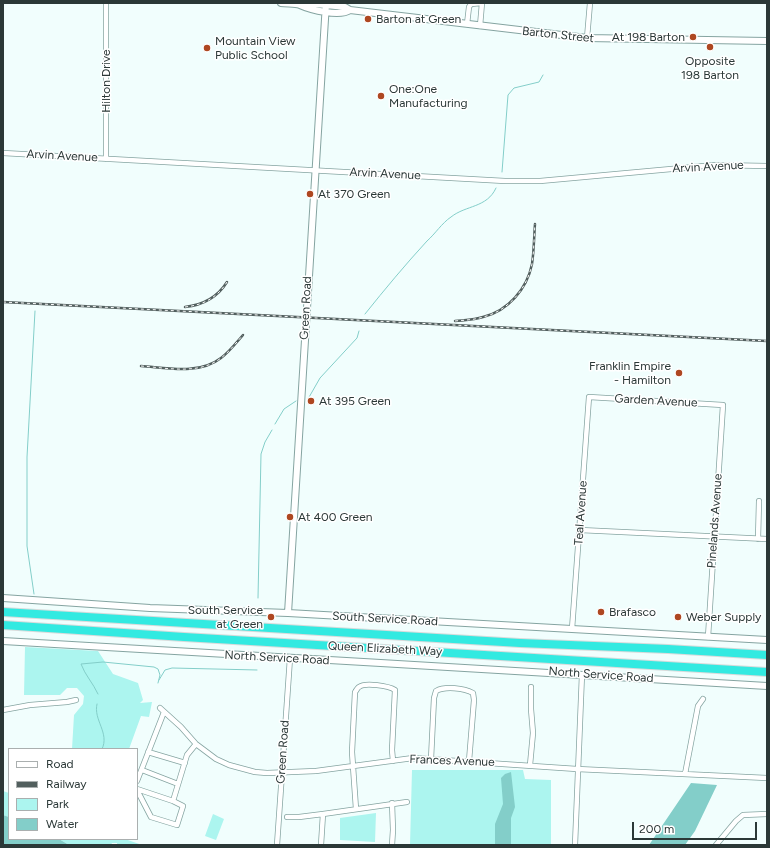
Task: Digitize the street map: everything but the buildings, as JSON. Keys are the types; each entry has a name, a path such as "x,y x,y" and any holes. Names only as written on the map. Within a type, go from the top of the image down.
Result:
{"highway":[{"name":"Queen Elizabeth Way","path":"3,612 520,643 767,655"},
{"name":"Queen Elizabeth Way","path":"3,625 767,672"}],"street":[{"name":"Hilton Drive","path":"106,3 106,159"},
{"name":"Barton Street","path":"281,3 302,4 304,8 325,12 345,13 350,10"},
{"name":"Barton Street","path":"308,3 345,7 350,10 587,38 767,41"},
{"path":"468,24 469,7 471,4 482,3 480,26"},
{"path":"587,38 590,3"},
{"name":"Green Road","path":"288,614 314,170 326,4"},
{"name":"Arvin Avenue","path":"3,153 505,181 540,181 715,164 767,166"},
{"name":"Garden Avenue","path":"589,397 723,404"},
{"name":"Teal Avenue","path":"572,629 589,397"},
{"name":"Pinelands Avenue","path":"708,637 723,404"},
{"path":"758,539 760,501"},
{"path":"580,530 767,539"},
{"name":"South Service Road","path":"3,598 150,608 767,640"},
{"name":"North Service Road","path":"3,641 767,686"},
{"name":"Green Road","path":"277,845 290,658"},
{"path":"575,845 582,674"},
{"path":"356,809 352,752 355,692 358,687 364,685 390,687 395,690 392,750 393,761"},
{"path":"530,766 533,733 531,687"},
{"path":"431,759 434,698 436,691 441,688 468,690 473,693 474,700 469,761"},
{"path":"684,774 698,706 703,699"},
{"path":"3,710 30,705 76,700"},
{"name":"Frances Avenue","path":"160,708 181,727 196,744 216,759 229,765 255,772 282,773 316,771 413,758 577,769 767,778"},
{"path":"138,779 164,712"},
{"path":"173,801 188,755 196,744"},
{"path":"148,752 186,763"},
{"path":"142,770 178,784"},
{"path":"138,790 173,801 182,806 177,825 151,817 138,792"},
{"path":"287,817 323,814 407,802"},
{"path":"392,803 392,845"},
{"path":"321,845 323,814"},
{"path":"716,845 743,815 767,814"}],"green space":[{"path":"25,647 98,651 113,674 138,683 143,700 140,703 152,702 149,717 141,716 129,748 72,748 74,715 83,704 84,696 77,688 67,688 60,695 24,695"},
{"path":"412,770 523,770 525,779 551,780 551,845 410,845"},
{"path":"3,791 8,793 8,817 3,815"},
{"path":"376,813 375,842 340,840 340,818"},
{"path":"213,814 224,819 216,840 205,836"},
{"path":"61,840 128,840 142,845 117,845 117,843 112,843 111,845 69,845"}],"water":[{"path":"511,772 515,807 511,818 511,845 495,845 495,824 503,804 501,778 505,774"},
{"path":"691,783 717,785 695,831 685,845 649,845"},
{"path":"3,815 8,817 8,840 61,840 69,845 3,845"}],"waterway":[{"path":"502,172 508,95 514,88 539,82 543,75"},
{"path":"365,314 403,268 445,222 457,213 482,203 496,188"},
{"path":"34,594 27,546 27,457 35,311"},
{"path":"308,399 320,378 357,338 359,331"},
{"path":"275,424 284,409 296,401"},
{"path":"258,598 261,454 265,442 272,430"},
{"path":"98,694 81,664 103,662 154,667 158,669 160,675 158,683"},
{"path":"159,680 165,670 172,668 257,670"},
{"path":"97,704 97,716 104,737 102,748"}],"railway":[{"path":"455,321 476,319 492,314 500,310 515,298 526,282 532,264 535,224"},
{"path":"185,307 209,300 219,292 227,282"},
{"path":"3,302 767,341"},
{"path":"141,366 172,369 193,369 203,367 221,358 243,335"}],"place":[{"name":"Barton at Green","path":"368,19"},
{"name":"At 198 Barton","path":"693,37"},
{"name":"Opposite 198 Barton","path":"710,47"},
{"name":"Mountain View Public School","path":"207,48"},
{"name":"One:One Manufacturing","path":"381,96"},
{"name":"At 370 Green","path":"310,194"},
{"name":"Franklin Empire - Hamilton","path":"679,373"},
{"name":"At 395 Green","path":"311,401"},
{"name":"At 400 Green","path":"290,517"},
{"name":"Brafasco","path":"601,612"},
{"name":"South Service at Green","path":"271,617"},
{"name":"Weber Supply","path":"678,617"}]}
